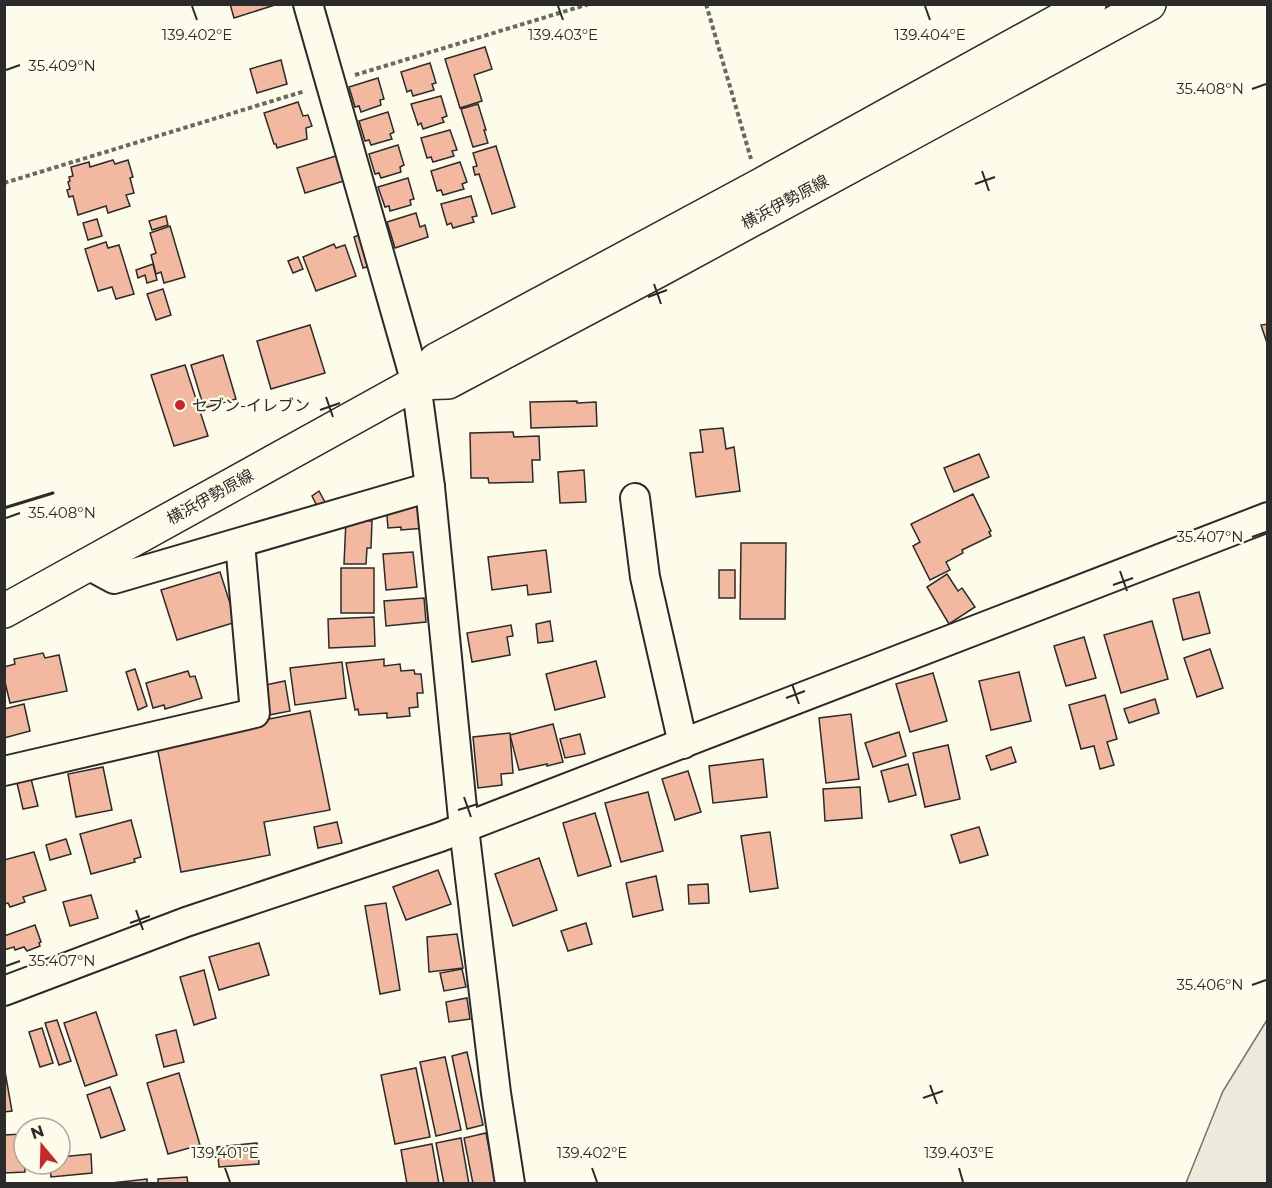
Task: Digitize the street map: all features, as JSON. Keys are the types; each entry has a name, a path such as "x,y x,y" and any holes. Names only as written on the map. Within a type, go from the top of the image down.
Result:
{"main road":[{"name":"横浜伊勢原線","path":"4,611 416,383 436,360 759,186 1089,4"},
{"name":"横浜伊勢原線","path":"416,383 448,382 1149,4"}],"street":[{"path":"308,4 416,383 430,487 464,828 496,1093 510,1184"},
{"path":"88,565 114,579 430,487"},
{"path":"635,498 645,577 684,744"},
{"path":"4,991 186,922 464,828 1268,517"},
{"path":"4,771 255,713 240,543"}],"path":[{"path":"4,183 589,4"},
{"path":"706,4 759,186"}],"shaded area":[{"path":"1267,1020 1267,1183 1186,1183 1223,1091"}],"building":[{"path":"230,4 278,4 234,18"},
{"path":"485,47 492,69 474,75 482,101 460,108 445,59"},
{"path":"281,60 287,84 257,93 250,69"},
{"path":"430,63 436,83 432,84 434,90 413,96 411,90 407,92 401,72"},
{"path":"378,78 384,99 380,100 381,105 361,112 359,106 355,107 349,87"},
{"path":"441,96 447,116 442,118 444,122 423,129 421,123 418,125 411,104"},
{"path":"298,102 303,116 308,115 312,126 306,128 307,139 277,148 264,113"},
{"path":"478,104 488,143 473,147 461,109"},
{"path":"388,112 394,132 390,134 392,139 371,145 369,140 365,141 359,121"},
{"path":"450,130 457,150 452,151 454,156 433,162 431,157 427,158 421,138"},
{"path":"398,145 404,165 400,167 401,172 381,178 379,173 375,174 369,154"},
{"path":"496,146 515,207 492,214 479,174 475,175 473,167 477,166 473,153"},
{"path":"339,155 347,180 305,193 297,168"},
{"path":"113,160 115,164 128,160 133,177 130,178 134,193 126,195 130,206 108,213 106,206 78,215 73,196 69,197 67,190 70,189 69,177 73,176 71,167 89,162 90,167"},
{"path":"460,162 467,182 462,184 464,189 443,195 441,190 437,191 431,171"},
{"path":"408,178 414,199 410,200 411,205 390,211 389,206 385,207 378,187"},
{"path":"471,196 477,216 472,217 474,222 453,228 451,223 447,225 441,204"},
{"path":"416,213 420,227 425,225 428,237 395,248 387,222"},
{"path":"166,216 168,225 152,230 149,221"},
{"path":"97,219 102,236 88,240 83,223"},
{"path":"170,226 185,277 164,283 161,272 156,274 151,255 156,253 150,233"},
{"path":"364,233 374,265 363,268 354,237"},
{"path":"106,242 108,248 119,245 134,294 116,299 112,287 98,291 85,249"},
{"path":"334,244 336,248 345,245 356,276 316,291 303,257"},
{"path":"298,257 303,269 293,273 288,261"},
{"path":"153,264 157,280 147,283 145,275 138,278 136,270"},
{"path":"163,289 171,315 156,320 147,294"},
{"path":"1268,324 1268,346 1261,325"},
{"path":"310,325 325,373 271,389 257,341"},
{"path":"223,355 236,399 204,408 191,365"},
{"name":"セブン-イレブン","path":"185,365 208,436 174,446 151,375"},
{"path":"577,401 577,403 596,402 597,426 531,428 530,402"},
{"path":"723,428 726,449 734,447 740,491 696,497 690,453 703,452 700,430"},
{"path":"513,432 514,437 539,436 540,460 532,460 533,482 489,483 488,478 471,478 470,433"},
{"path":"979,454 989,477 954,492 944,468"},
{"path":"584,470 586,502 560,503 558,472"},
{"path":"319,491 326,504 318,508 312,496"},
{"path":"973,494 991,531 989,532 991,536 962,550 963,553 946,562 950,570 930,580 913,546 920,542 911,524"},
{"path":"423,502 425,528 401,530 401,527 388,528 386,505"},
{"path":"346,520 372,521 371,548 367,548 366,564 344,564"},
{"path":"741,543 786,543 785,619 740,619"},
{"path":"546,550 551,592 528,595 527,585 492,590 488,557"},
{"path":"413,552 417,587 386,590 383,554"},
{"path":"341,568 374,568 374,613 341,613"},
{"path":"719,570 735,570 735,598 719,598"},
{"path":"220,572 236,622 177,640 161,590"},
{"path":"947,574 958,591 962,588 975,607 949,624 927,587"},
{"path":"1199,592 1210,633 1183,640 1173,599"},
{"path":"424,598 426,622 386,626 384,601"},
{"path":"374,617 375,646 329,648 328,619"},
{"path":"550,621 553,641 538,643 536,624"},
{"path":"1152,621 1168,679 1121,693 1104,635"},
{"path":"511,625 513,636 507,637 510,655 472,662 467,633"},
{"path":"1084,637 1096,678 1066,686 1054,646"},
{"path":"1210,649 1223,688 1197,697 1184,658"},
{"path":"43,653 45,658 59,655 67,691 10,703 4,678 4,667 15,664 14,659"},
{"path":"384,659 384,666 400,664 401,671 414,670 415,674 421,674 423,693 417,693 418,707 409,708 410,716 387,718 387,713 359,715 358,709 355,710 346,663"},
{"path":"596,661 605,697 555,710 546,674"},
{"path":"342,662 346,698 295,705 290,668"},
{"path":"135,669 147,706 138,710 126,672"},
{"path":"188,671 190,677 195,676 202,698 165,709 164,705 153,708 146,683"},
{"path":"1019,672 1031,721 991,730 979,681"},
{"path":"933,673 947,721 910,732 896,684"},
{"path":"285,681 290,711 269,715 265,685"},
{"path":"1105,695 1117,739 1107,742 1114,765 1100,769 1094,746 1081,749 1069,705"},
{"path":"1155,699 1159,713 1129,723 1124,709"},
{"path":"24,704 30,731 4,738 4,709"},
{"path":"310,711 330,810 264,822 270,855 181,872 156,741"},
{"path":"851,714 859,779 826,783 819,718"},
{"path":"553,724 563,762 519,770 510,735"},
{"path":"899,732 906,756 873,767 865,743"},
{"path":"510,733 513,773 501,774 502,785 478,788 473,737"},
{"path":"580,734 585,754 565,758 560,739"},
{"path":"948,745 960,799 925,807 913,753"},
{"path":"1011,747 1016,762 991,770 986,756"},
{"path":"763,759 767,797 713,803 709,766"},
{"path":"908,764 916,795 889,802 881,771"},
{"path":"103,767 112,810 76,817 68,774"},
{"path":"29,771 38,806 23,809 15,774"},
{"path":"688,771 701,812 675,820 662,779"},
{"path":"860,787 862,818 825,821 823,789"},
{"path":"648,792 663,851 621,862 605,803"},
{"path":"595,813 611,866 578,876 563,823"},
{"path":"131,820 141,857 134,859 135,862 91,874 80,834"},
{"path":"337,822 342,843 318,848 314,827"},
{"path":"979,827 988,855 960,863 951,835"},
{"path":"770,832 778,888 750,892 741,836"},
{"path":"66,839 71,854 50,860 46,845"},
{"path":"34,852 46,890 23,897 25,902 10,907 8,903 4,904 4,860"},
{"path":"539,858 557,910 513,926 495,874"},
{"path":"438,870 451,904 406,920 393,887"},
{"path":"656,876 663,910 633,917 626,883"},
{"path":"708,884 709,903 689,904 688,885"},
{"path":"91,895 98,918 70,926 63,902"},
{"path":"386,903 400,990 380,994 365,906"},
{"path":"586,923 592,944 568,951 561,931"},
{"path":"35,925 41,942 40,946 27,951 24,947 4,950 4,936"},
{"path":"457,934 463,968 429,972 427,937"},
{"path":"259,943 269,975 219,990 209,957"},
{"path":"462,969 466,987 444,991 440,973"},
{"path":"204,970 216,1018 194,1025 180,977"},
{"path":"467,998 470,1019 449,1022 446,1002"},
{"path":"96,1012 117,1075 85,1086 64,1023"},
{"path":"57,1020 71,1061 59,1065 45,1023"},
{"path":"42,1028 53,1063 40,1067 29,1032"},
{"path":"176,1030 184,1062 164,1067 156,1035"},
{"path":"467,1052 483,1125 467,1129 452,1056"},
{"path":"445,1057 461,1130 436,1136 420,1062"},
{"path":"4,1066 12,1111 4,1112"},
{"path":"416,1068 430,1137 395,1144 381,1075"},
{"path":"179,1073 200,1145 168,1154 147,1083"},
{"path":"110,1087 125,1130 101,1138 87,1095"},
{"path":"486,1133 496,1184 473,1184 464,1138"},
{"path":"4,1135 12,1135 12,1173 4,1173"},
{"path":"461,1138 469,1184 444,1184 436,1143"},
{"path":"257,1143 259,1164 219,1167 217,1147"},
{"path":"432,1144 439,1184 407,1184 401,1150"},
{"path":"91,1154 92,1173 72,1175 72,1156"},
{"path":"187,1177 188,1184 158,1184 158,1179"},
{"path":"147,1179 147,1184 112,1184 112,1183"}],"wall":[{"path":"4,508 53,493"}],"place":[{"name":"セブン-イレブン","path":"180,405"}]}
